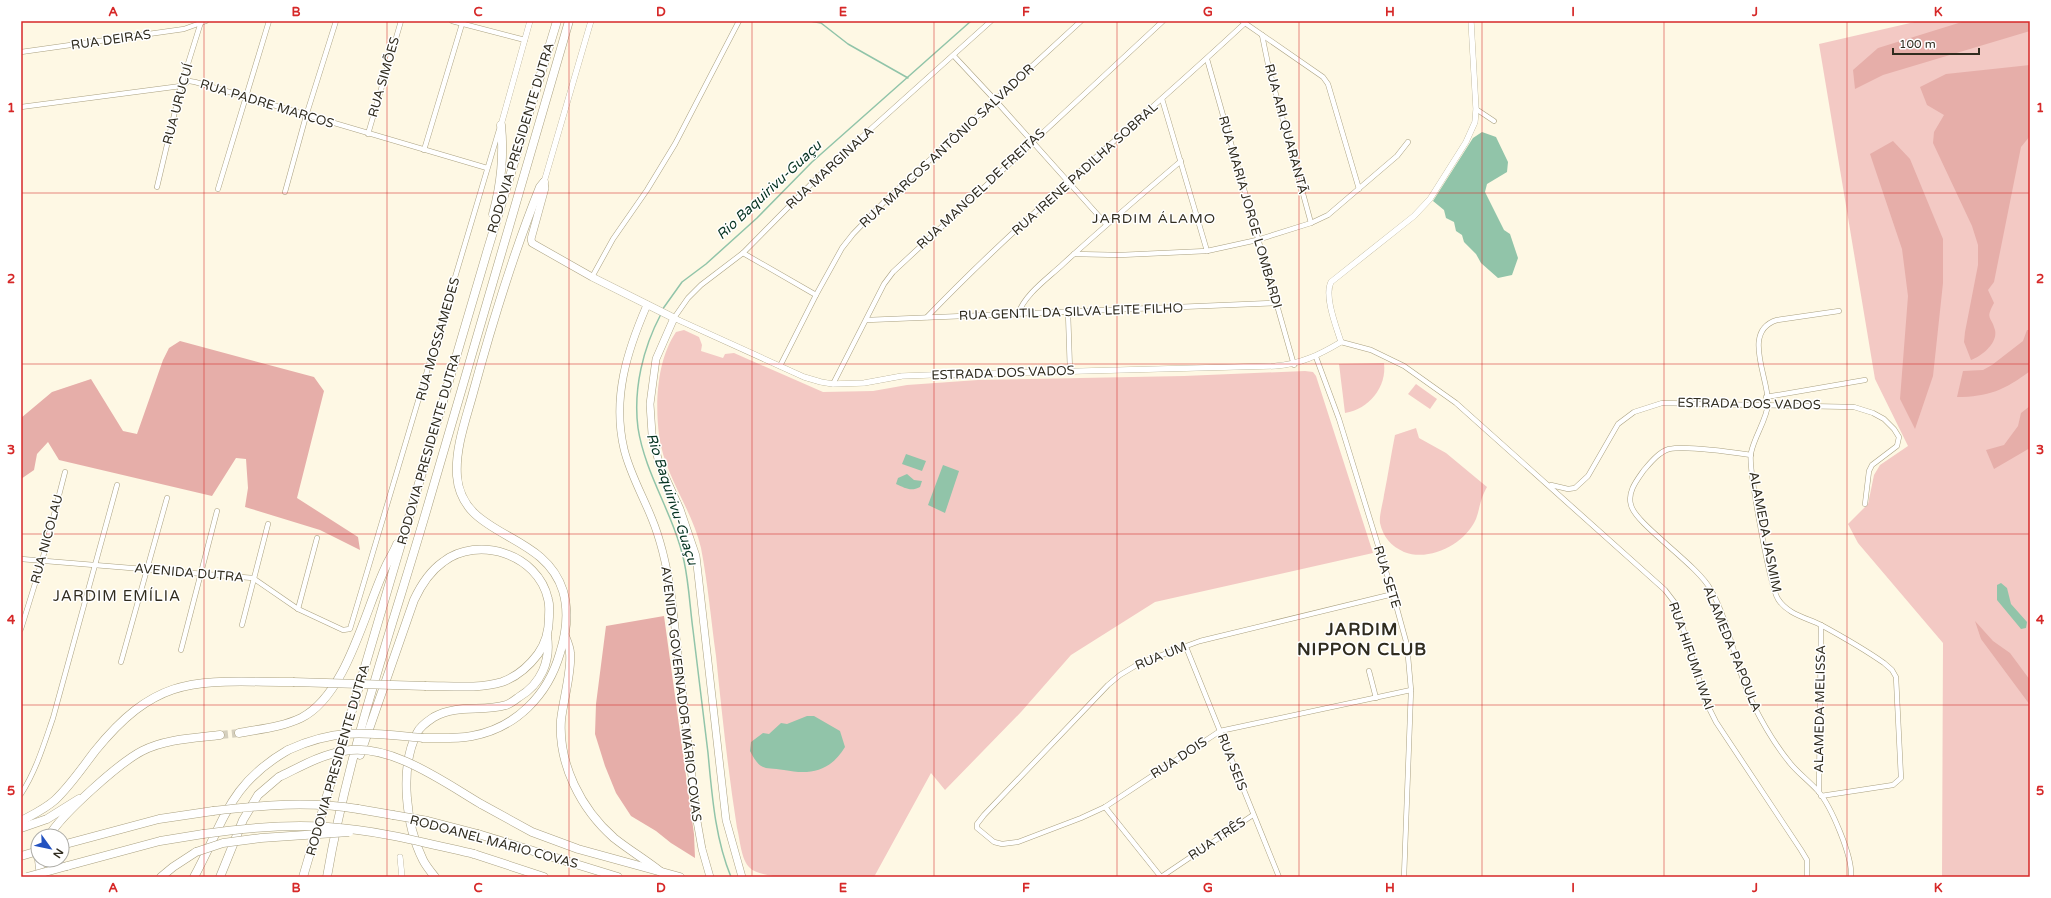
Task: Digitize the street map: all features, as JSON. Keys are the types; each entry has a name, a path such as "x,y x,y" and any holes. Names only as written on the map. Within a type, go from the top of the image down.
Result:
{"highway":[{"name":"RODOVIA PRESIDENTE DUTRA","path":"303,877 487,252 557,21"},
{"name":"RODOVIA PRESIDENTE DUTRA","path":"327,877 333,844 377,667 450,431 569,21"},
{"path":"487,252 486,235 494,213 501,176 503,149 501,125"},
{"path":"194,877 228,805 241,788 264,765 288,750 319,738 341,733 368,733 422,738 457,738 473,736 495,728 520,715 533,704 552,677 562,647 564,631 566,608 562,590 549,565 528,546 491,527 474,515 465,503 457,476 458,454 488,337 519,241 540,187 544,182"},
{"path":"239,733 290,722 302,717 323,699 347,660 386,566 405,530"},
{"path":"345,797 414,600 422,584 434,569 444,561 468,550 494,550 508,554 518,560 538,577 546,591 549,604 547,635 549,647 544,670 537,682 524,694 506,705 464,708 436,716 423,725 417,733 410,755 407,775 411,829 423,861 435,877"},
{"path":"564,631 570,654 561,721 564,752 575,787 588,810 598,822 615,838 661,872"},
{"path":"21,821 54,802 118,725 148,700 172,689 195,684 293,682 426,686 478,685 504,681 525,668 542,649 547,635"},
{"path":"54,828 88,794 141,751 180,740 220,735"},
{"path":"220,877 243,820 258,795 279,777 314,760 330,754 352,750 385,754 406,761 532,832 578,849 680,877"},
{"path":"21,828 47,819 88,794"},
{"name":"RODOANEL MÁRIO COVAS","path":"70,843 160,819 213,811 256,806 337,806 428,821 478,834 618,877"},
{"name":"RODOANEL MÁRIO COVAS","path":"27,877 160,841 203,834 272,826 328,827 394,836 474,854 544,877"},
{"path":"161,877 173,866 196,852 223,843 262,838 342,834 356,830"}],"main road":[{"path":"544,182 544,188 531,239 532,243 592,277 674,318 665,334 656,359 650,404 652,434 659,463 682,516 696,556 726,820 742,877"},
{"name":"AVENIDA GOVERNADOR MÁRIO COVAS","path":"650,307 630,346 623,372 620,421 624,448 630,468 652,519 666,563 671,592 697,821 702,849 710,877"}],"street":[{"name":"RUA DEIRAS","path":"21,52 184,29 206,21"},
{"path":"218,189 269,21"},
{"path":"285,192 306,116 336,21"},
{"name":"RUA SIMÕES","path":"368,134 401,21"},
{"path":"452,21 525,40"},
{"name":"RUA MOSSAMEDES","path":"343,630 347,631 352,626 501,125 530,21"},
{"path":"544,182 559,125 591,21"},
{"path":"592,277 613,239 647,190 675,144 739,21"},
{"name":"RUA MARGINALA","path":"674,318 688,298 701,285 743,253 824,171 954,56 991,21"},
{"name":"RUA MARCOS ANTÔNIO SALVADOR","path":"780,366 816,295 842,248 853,234 884,202 1082,21"},
{"name":"RUA MANOEL DE FREITAS","path":"833,384 867,320 884,284 896,268 1163,21"},
{"path":"1341,342 1329,298 1328,286 1331,282 1414,216 1430,199 1466,142 1475,122 1476,109 1471,21"},
{"path":"1243,22 1322,77 1328,84 1359,189"},
{"name":"RUA IRENE PADILHA SOBRAL","path":"927,317 954,289 1069,182 1207,59 1243,22"},
{"name":"RUA URUCUÍ","path":"157,187 182,86 200,23"},
{"path":"424,150 462,24"},
{"name":"RUA ARI QUARANTÃ","path":"1262,35 1269,69 1311,223"},
{"path":"954,56 1106,224"},
{"name":"RUA MARIA JORGE LOMBARDI","path":"1207,59 1257,240 1294,365"},
{"name":"RUA PADRE MARCOS","path":"21,107 182,86 189,81 487,168"},
{"path":"1162,99 1206,251"},
{"path":"1476,109 1494,120"},
{"path":"1074,254 1120,255 1206,251 1257,240 1311,223 1328,215 1397,156 1408,142"},
{"path":"1018,314 1028,297 1106,224 1181,161"},
{"path":"743,253 816,295"},
{"name":"RUA GENTIL DA SILVA LEITE FILHO","path":"867,320 1275,303"},
{"path":"1768,404 1759,348 1759,338 1767,323 1777,320 1838,311"},
{"path":"1068,312 1070,371"},
{"name":"ESTRADA DOS VADOS","path":"674,318 804,377 833,384 864,383 902,376 930,374 1243,368 1294,365 1316,357 1341,342"},
{"name":"RUA HIFUMI IWAI","path":"1341,342 1371,350 1389,358 1427,382 1456,403 1548,483 1665,590 1675,603 1706,702 1716,722 1733,749 1807,860 1807,877"},
{"name":"RUA SETE","path":"1316,357 1339,419 1393,594 1407,645 1411,690 1404,877"},
{"path":"1766,397 1865,380"},
{"name":"ESTRADA DOS VADOS","path":"1548,483 1568,489 1575,488 1582,483 1595,466 1618,424 1625,417 1643,408 1674,402 1854,407 1873,413 1894,429 1899,437 1899,442 1894,449 1879,458 1872,465 1869,471 1865,504"},
{"name":"ALAMEDA JASMIM","path":"1768,404 1751,454 1759,515 1777,598 1790,612 1821,625 1873,655 1892,670 1896,677 1901,778 1893,785 1820,794"},
{"name":"ALAMEDA PAPOULA","path":"1751,454 1682,449 1670,449 1663,452 1648,464 1634,485 1630,496 1631,506 1641,520 1700,574 1711,590 1753,703 1770,734 1790,763 1820,794 1847,848 1852,870 1851,877"},
{"name":"RUA NICOLAU","path":"21,629 42,561 65,472"},
{"path":"21,794 31,776 46,738 117,485"},
{"path":"121,662 167,498"},
{"path":"181,650 217,511"},
{"path":"242,626 268,524"},
{"path":"298,609 317,538"},
{"name":"AVENIDA DUTRA","path":"21,559 253,578 298,609 343,630"},
{"name":"RUA UM","path":"984,815 1083,711 1120,675 1140,663 1220,634 1393,594"},
{"name":"ALAMEDA MELISSA","path":"1820,794 1821,625"},
{"name":"RUA SEIS","path":"1186,647 1279,877"},
{"path":"1369,671 1376,698"},
{"name":"RUA DOIS","path":"984,815 977,824 980,832 994,842 1011,844 1054,829 1105,807 1220,731 1411,690"},
{"path":"1105,807 1161,877"},
{"name":"RUA TRÊS","path":"1161,877 1253,815"},
{"path":"400,857 402,877"}],"shaded area":[{"path":"1919,21 2030,21 2030,877 1942,877 1943,643 1858,543 1848,524 1868,504 1874,475 1880,465 1908,446 1875,379 1819,44"},
{"path":"1965,21 2030,21 2030,31 1883,75 1855,89 1853,70 1878,48"},
{"path":"2030,65 2030,136 2021,147 1994,282 1988,290 1994,303 1989,315 1995,330 1994,340 1984,352 1971,360 1964,342 1978,265 1978,245 1972,226 1933,143 1934,132 1944,115 1927,105 1920,87 1946,74"},
{"path":"1482,132 1496,137 1508,162 1507,172 1487,184 1485,192 1504,230 1510,234 1518,258 1512,275 1498,278 1481,263 1476,254 1464,242 1462,235 1456,231 1454,222 1446,218 1444,210 1433,201 1473,138"},
{"path":"1893,141 1910,159 1943,239 1943,283 1933,376 1915,429 1900,399 1908,296 1902,249 1870,154"},
{"path":"684,330 699,337 702,345 701,351 723,358 725,354 734,353 823,392 873,391 907,385 978,380 1313,372 1316,376 1373,553 1155,602 1071,655 1021,712 945,790 931,773 874,877 809,878 772,876 759,873 750,868 745,860 741,849 737,828 706,575 701,548 697,534 666,464 659,435 657,409 661,368 670,343 676,332"},
{"path":"2027,330 2030,330 2030,371 2004,388 1996,391 1978,396 1957,397 1963,371 1983,370 1992,365 2023,341"},
{"path":"180,341 314,377 324,391 297,498 358,537 360,550 320,530 245,507 248,488 246,459 236,458 212,496 59,460 48,442 37,454 34,470 21,479 21,418 52,392 91,379 123,431 137,434 163,360 169,348"},
{"path":"1384,363 1383,380 1375,396 1362,407 1345,413 1339,364"},
{"path":"1416,384 1437,399 1430,409 1408,394"},
{"path":"2030,406 2030,448 1994,469 1986,450 2004,445 2018,426 2021,413"},
{"path":"1416,428 1419,438 1446,453 1487,487 1481,499 1476,519 1464,536 1446,549 1425,555 1404,552 1395,547 1385,537 1380,523 1395,435"},
{"path":"906,454 926,461 922,471 902,464"},
{"path":"943,465 959,471 945,513 928,505"},
{"path":"907,474 914,480 922,481 920,487 911,489 896,484 898,478"},
{"path":"2001,583 2007,588 2011,604 2027,622 2026,628 2021,629 1997,600 1997,585"},
{"path":"664,616 694,834 695,858 631,816 616,793 605,766 595,734 596,704 606,626"},
{"path":"1975,621 1993,641 2010,653 2030,680 2030,705 1981,639"},
{"path":"807,716 814,716 840,731 845,747 833,762 819,770 802,772 767,768 757,762 750,751 751,742 763,733 769,734 781,723 787,724"}],"waterway":[{"path":"810,21 821,23 848,44 908,78"},
{"name":"Rio Baquirivu-Guaçu","path":"662,310 682,282 706,264 757,218 812,162 971,21"},
{"name":"Rio Baquirivu-Guaçu","path":"661,314 649,341 641,369 637,399 638,428 647,462 674,527 684,561 715,816 721,847 731,877"}],"tunnel":[{"path":"220,735 239,733"}],"district":[{"name":"JARDIM ÁLAMO","path":"1154,218"},
{"name":"JARDIM EMÍLIA","path":"117,596"},
{"name":"JARDIM NIPPON CLUB","path":"1362,639"}]}
